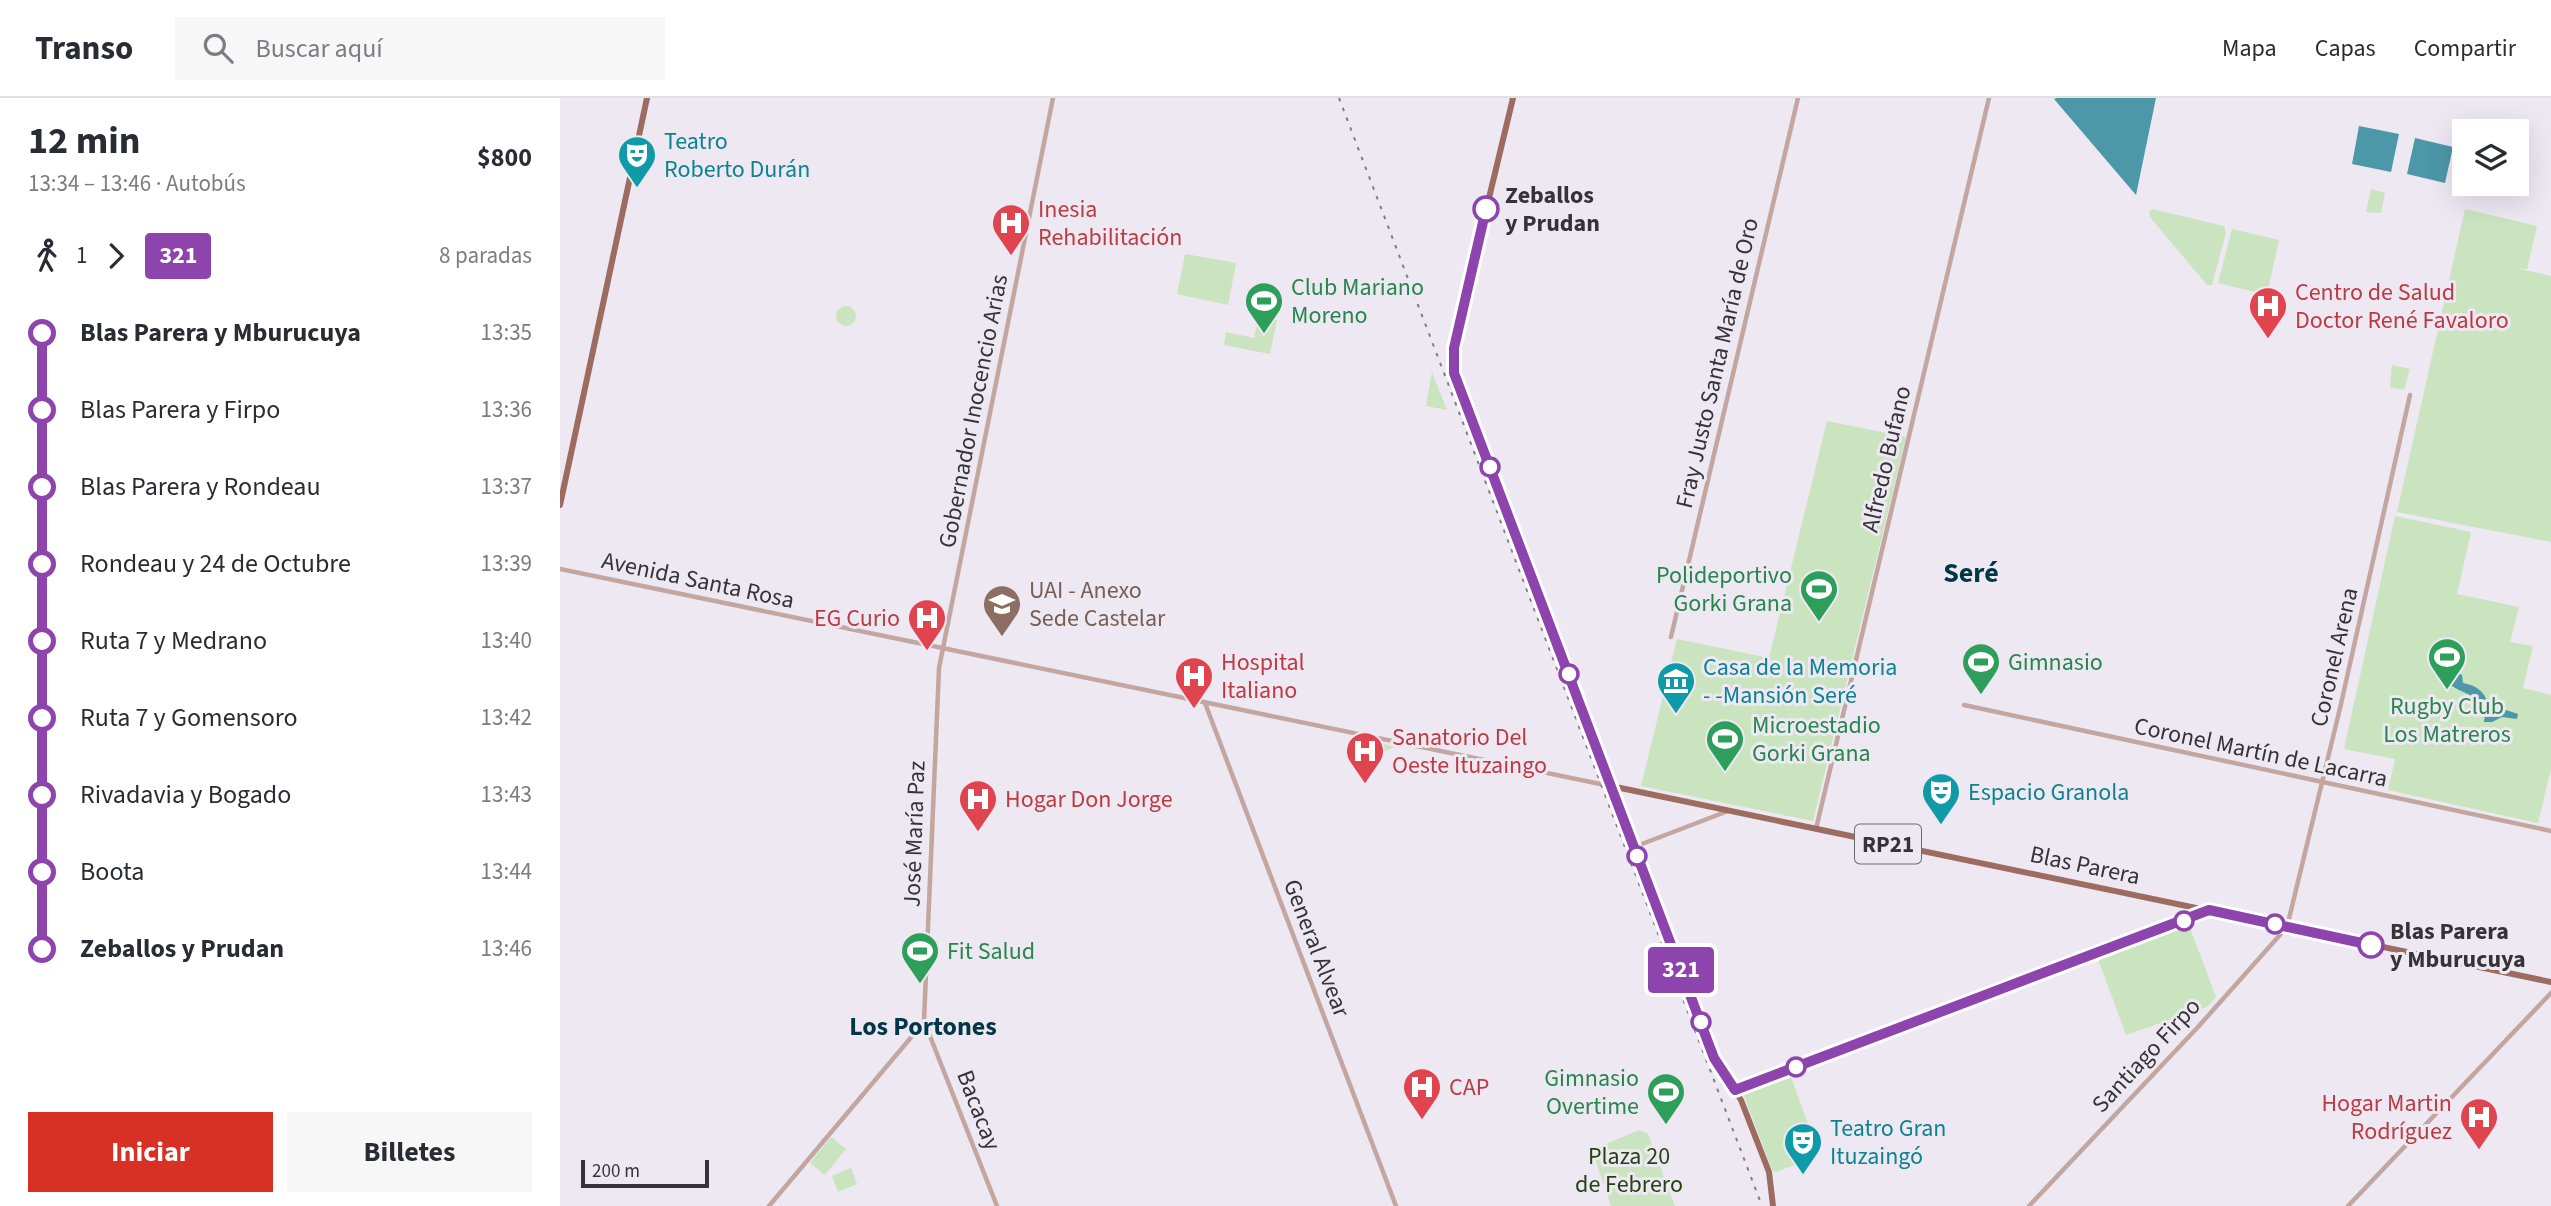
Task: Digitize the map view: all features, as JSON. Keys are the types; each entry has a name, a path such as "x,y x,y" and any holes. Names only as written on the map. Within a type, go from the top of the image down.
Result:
{"main road":[{"path":"560,505 647,98"},
{"path":"1513,98 1452,365 1714,1058 1746,1112 1769,1172 1773,1206"},
{"name":"Blas Parera","path":"1611,786 2551,982"}],"street":[{"name":"Gobernador Inocencio Arias","path":"943,648 1053,98"},
{"name":"Fray Justo Santa María de Oro","path":"1671,637 1798,98"},
{"name":"Alfredo Bufano","path":"1816,829 1989,98"},
{"name":"Coronel Arena","path":"2287,927 2410,395"},
{"name":"Avenida Santa Rosa","path":"560,569 1611,786"},
{"name":"José María Paz","path":"924,1021 934,741 943,648"},
{"name":"General Alvear","path":"1205,703 1396,1206"},
{"name":"Coronel Martín de Lacarra","path":"1964,705 2551,831"},
{"path":"1634,847 1730,811"},
{"name":"Santiago Firpo","path":"2029,1206 2198,1027 2287,927"},
{"path":"2348,1206 2551,993"},
{"path":"769,1206 924,1021"},
{"name":"Bacacay","path":"924,1021 997,1206"},
{"path":"919,1028 923,1031 927,1028"}],"green space":[{"path":"2371,189 2385,193 2381,213 2366,212"},
{"path":"2152,209 2224,226 2226,233 2212,285 2207,285 2150,217 2149,212"},
{"path":"2465,209 2537,226 2527,269 2516,268 2551,276 2551,542 2397,512"},
{"path":"2232,229 2279,240 2267,295 2218,283"},
{"path":"1185,254 1236,263 1228,305 1177,294"},
{"path":"846,306 853,309 856,316 853,323 846,326 839,323 836,316 839,309"},
{"name":"Club Mariano Moreno","path":"1259,316 1277,320 1270,354 1224,345 1226,332 1254,338"},
{"path":"2392,365 2410,369 2404,390 2390,387"},
{"path":"1432,372 1447,410 1426,406"},
{"name":"Polideportivo Gorki Grana","path":"1827,421 1906,437 1813,821 1641,786 1677,639 1769,658"},
{"name":"Rugby Club Los Matreros","path":"2395,516 2471,532 2457,594 2519,607 2510,642 2533,646 2523,688 2551,695 2551,769 2538,823 2388,790 2395,759 2344,749"},
{"path":"1364,739 1395,747 1370,757 1362,740"},
{"path":"2188,923 2216,997 2207,1007 2126,1035 2098,959"},
{"path":"1783,1074 1791,1077 1818,1151 1817,1156 1776,1172 1772,1170 1743,1093"},
{"name":"Plaza 20 de Febrero","path":"1639,1130 1648,1134 1675,1206 1611,1206 1592,1150"},
{"path":"831,1137 846,1149 825,1175 810,1163"},
{"path":"851,1168 857,1184 838,1192 832,1176"}],"water":[{"path":"2156,98 2136,195 2054,99"},
{"path":"2359,126 2399,134 2391,172 2352,164"},
{"path":"2415,138 2452,147 2445,183 2407,174"},
{"path":"2451,668 2462,675 2463,683 2482,692 2488,704 2518,714 2517,719 2502,717 2492,722 2484,722 2486,706 2449,684"}],"railway":[{"path":"1339,98 1762,1206"}],"bus line":[{"name":"321","path":"1486,209 1452,357 1454,373 1714,1058 1735,1090 2209,910 2371,945"}],"place":[{"name":"Teatro Roberto Durán","path":"637,189"},
{"name":"Zeballos y Prudan","path":"1486,209"},
{"name":"Inesia Rehabilitación","path":"1011,257"},
{"name":"Club Mariano Moreno","path":"1264,335"},
{"name":"Centro de Salud Doctor René Favaloro","path":"2268,340"},
{"name":"Polideportivo Gorki Grana","path":"1819,623"},
{"name":"UAI - Anexo Sede Castelar","path":"1002,638"},
{"name":"EG Curio","path":"927,652"},
{"name":"Rugby Club Los Matreros","path":"2447,691"},
{"name":"Gimnasio","path":"1981,696"},
{"name":"Hospital Italiano","path":"1194,710"},
{"name":"Casa de la Memoria - -Mansión Seré","path":"1676,715"},
{"name":"Microestadio Gorki Grana","path":"1725,773"},
{"name":"Sanatorio Del Oeste Ituzaingo","path":"1365,785"},
{"name":"Espacio Granola","path":"1941,826"},
{"name":"Hogar Don Jorge","path":"978,833"},
{"name":"Blas Parera y Mburucuya","path":"2371,945"},
{"name":"Fit Salud","path":"920,985"},
{"name":"CAP","path":"1422,1121"},
{"name":"Gimnasio Overtime","path":"1666,1126"},
{"name":"Hogar Martin Rodríguez","path":"2479,1151"},
{"name":"Teatro Gran Ituzaingó","path":"1803,1176"}],"district":[{"name":"Seré","path":"1971,572"},
{"name":"Los Portones","path":"923,1026"}]}
